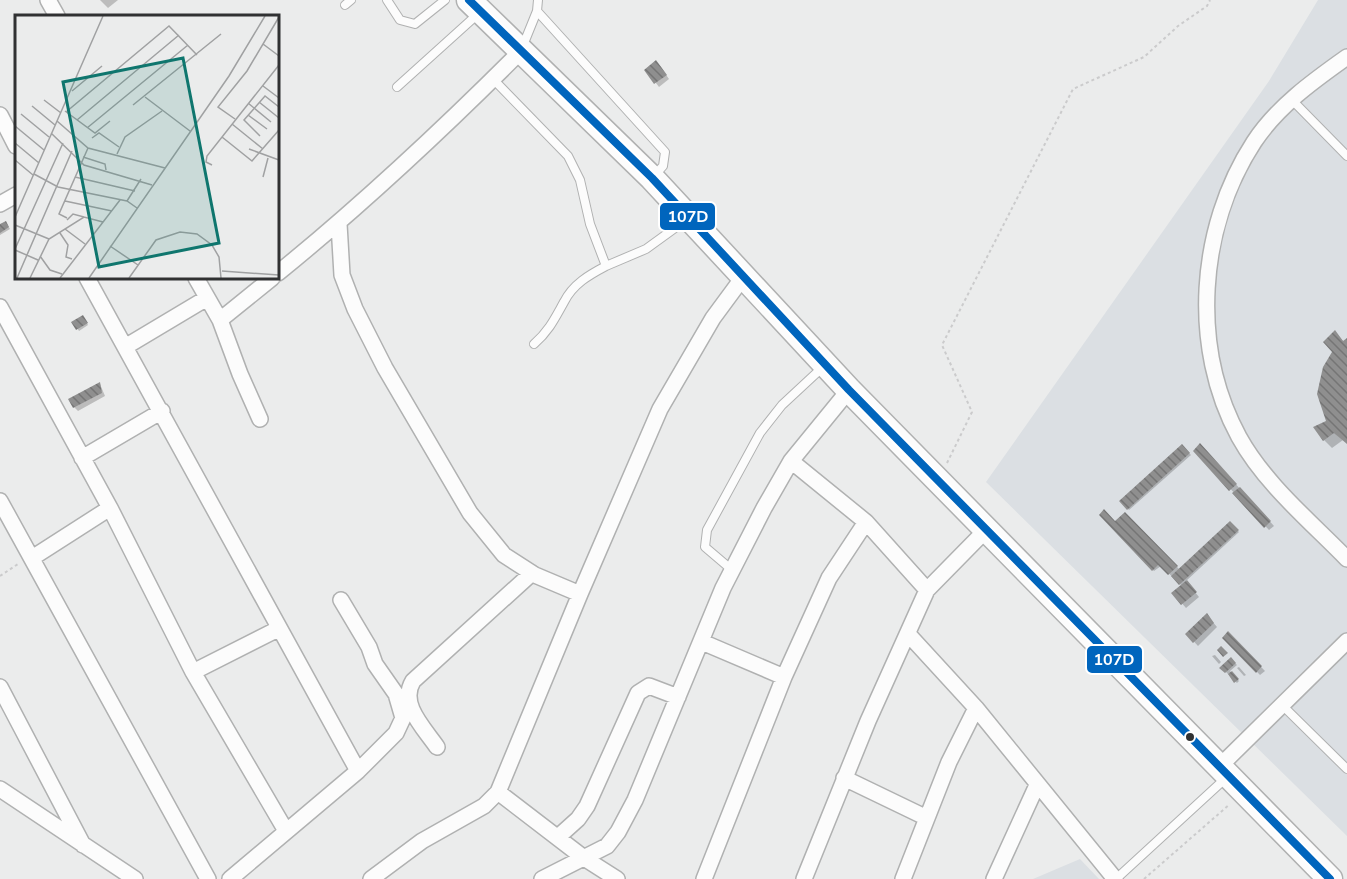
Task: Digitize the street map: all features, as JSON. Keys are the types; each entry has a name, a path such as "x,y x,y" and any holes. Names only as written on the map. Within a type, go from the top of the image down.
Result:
{"main road":[{"path":"475,6 652,178 849,390 1330,879"}],"street":[{"path":"48,0 56,15"},
{"path":"279,272 339,224 521,51"},
{"path":"1347,57 1313,81 1292,100 1255,141 1226,202 1211,257 1208,285 1208,339 1218,387 1240,439 1273,484 1347,559"},
{"path":"0,115 15,144"},
{"path":"0,204 15,196"},
{"path":"339,224 342,275 385,368 470,513 504,555 532,573 580,594"},
{"path":"370,879 422,841 484,806 498,792 660,409 713,318 744,276"},
{"path":"88,279 358,771"},
{"path":"197,279 220,320 260,419"},
{"path":"220,320 271,279"},
{"path":"125,347 207,298"},
{"path":"0,307 110,508 193,672 286,831"},
{"path":"542,879 570,862 601,851 618,832 635,800 732,570 791,461 849,390"},
{"path":"82,458 162,411"},
{"path":"791,461 866,522 927,590"},
{"path":"0,501 208,879"},
{"path":"32,558 110,508"},
{"path":"704,879 784,677 829,578 866,522"},
{"path":"804,879 844,778 927,590 986,530"},
{"path":"437,747 413,712 407,699 407,691 412,681 532,573"},
{"path":"230,879 358,771 396,733 403,718 396,694 375,664 369,647 341,600"},
{"path":"193,672 278,629"},
{"path":"909,635 976,708 1116,879"},
{"path":"1230,778 1283,706 1347,641"},
{"path":"702,642 784,677"},
{"path":"558,837 578,819 587,806 638,693 649,686 678,697"},
{"path":"0,687 83,845"},
{"path":"903,879 949,762 976,708"},
{"path":"844,778 927,818"},
{"path":"994,879 1037,785"},
{"path":"0,789 135,879"},
{"path":"498,792 584,858 617,879"}],"lane":[{"path":"387,0 400,20 416,24 445,0"},
{"path":"521,51 537,11 538,0"},
{"path":"397,87 475,6"},
{"path":"537,11 664,152 663,166 652,178"},
{"path":"493,79 568,156 580,180 590,224 606,266"},
{"path":"1292,100 1347,156"},
{"path":"534,344 555,321 564,300 584,277 646,249 690,217"},
{"path":"732,570 705,547 707,530 760,433 782,405 825,365"},
{"path":"1283,706 1347,769"},
{"path":"1116,879 1230,778"}],"path":[{"path":"938,481 972,412 942,345 1073,89 1144,57 1178,26 1207,6 1210,0"},
{"path":"0,576 32,558"},
{"path":"1144,879 1230,778"}],"shaded area":[{"path":"1318,0 1347,0 1347,836 986,482 1269,81"},
{"path":"1080,859 1099,879 1033,879"}],"building":[{"path":"656,60 667,75 654,84 644,70"},
{"path":"6,221 9,227 0,233 0,224"},
{"path":"83,315 88,323 76,330 71,322"},
{"path":"1335,330 1343,341 1347,338 1347,444 1334,433 1323,441 1313,427 1326,421 1317,394 1323,367 1332,352 1323,342"},
{"path":"100,382 102,393 73,408 68,399"},
{"path":"1200,443 1237,484 1229,491 1193,451"},
{"path":"1182,444 1190,453 1127,510 1119,501"},
{"path":"1240,487 1271,521 1264,528 1232,493"},
{"path":"1104,509 1115,521 1125,512 1178,566 1168,575 1158,565 1152,571 1099,515"},
{"path":"1230,521 1239,530 1179,585 1171,576"},
{"path":"1187,580 1197,592 1181,605 1171,593"},
{"path":"1207,613 1214,623 1193,643 1185,634"},
{"path":"1228,631 1262,666 1256,673 1222,638"},
{"path":"1221,646 1228,653 1223,657 1217,650"},
{"path":"1231,657 1236,663 1225,673 1219,668"},
{"path":"1232,671 1239,679 1234,683 1228,674"}],"transit line":[{"name":"107D","path":"469,0 652,178 849,390 1330,879"}]}
